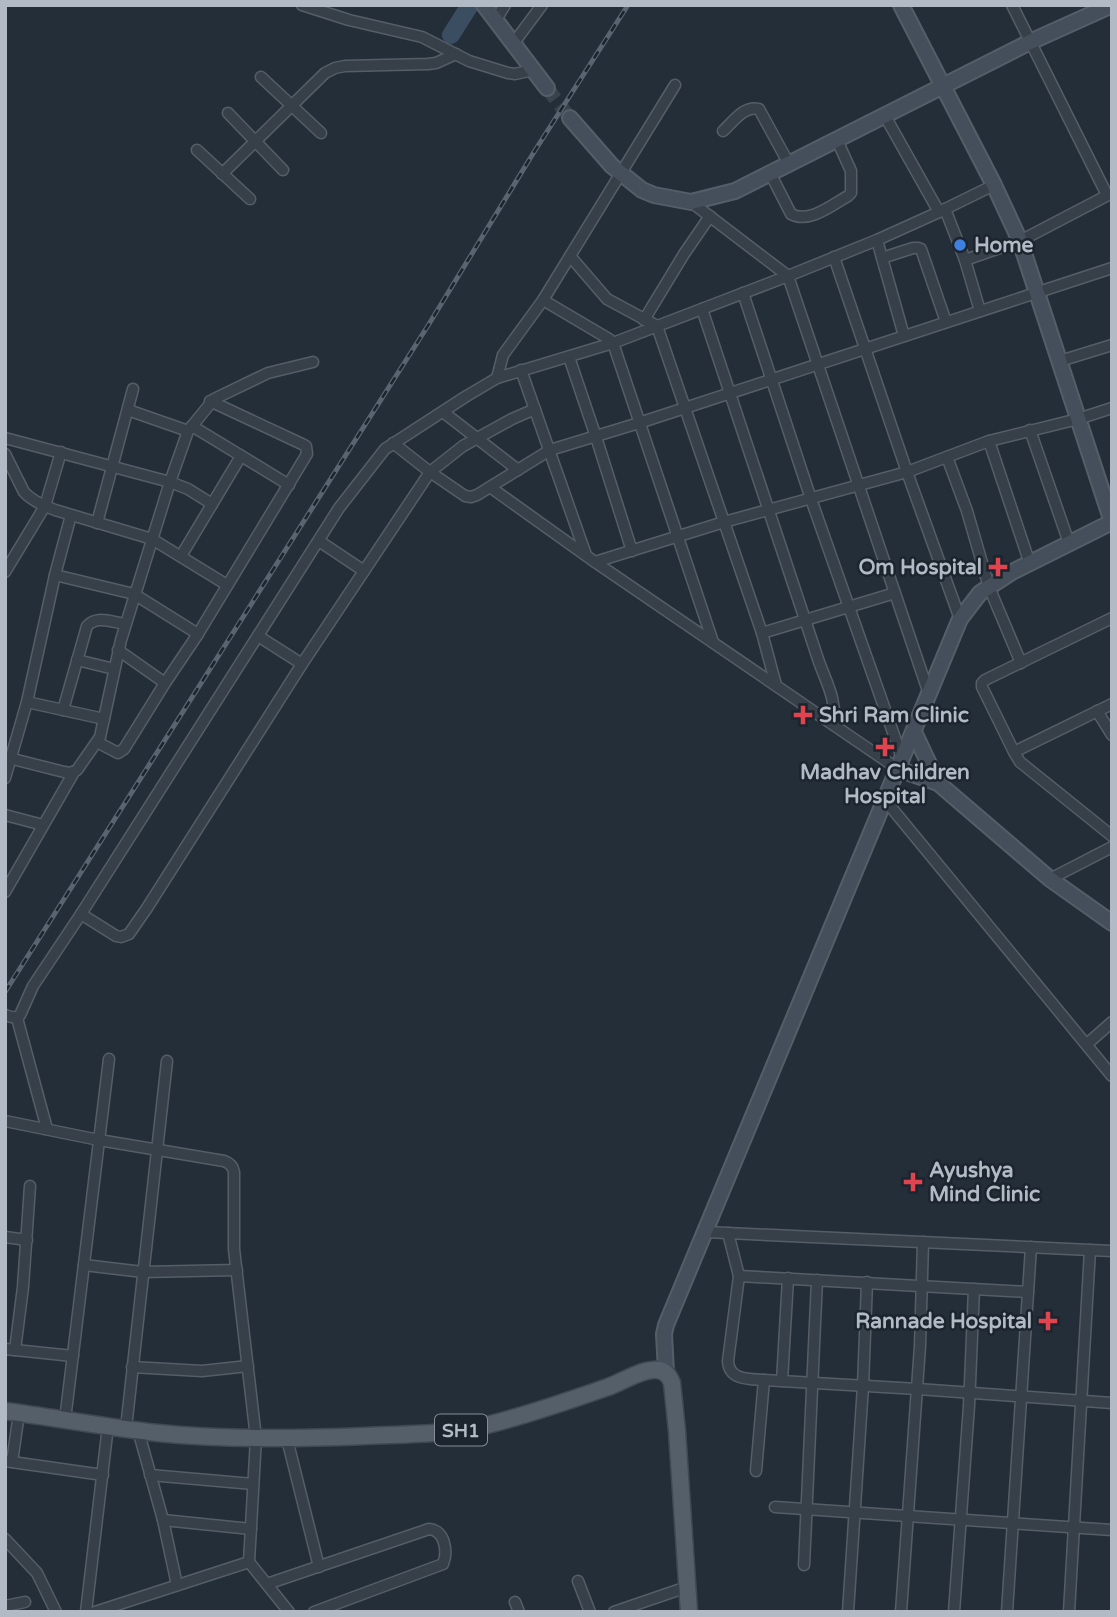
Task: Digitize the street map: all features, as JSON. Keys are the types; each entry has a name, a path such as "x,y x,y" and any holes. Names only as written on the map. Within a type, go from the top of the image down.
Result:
{"main road":[{"name":"SH1","path":"12,1412 159,1433 256,1438 431,1433 471,1429 512,1419 648,1370 666,1372"},
{"path":"666,1372 672,1383 677,1423 689,1612"}],"street":[{"path":"302,5 340,18 422,37 476,64 515,74 533,70"},
{"path":"484,5 547,88"},
{"path":"495,21 505,5"},
{"path":"513,44 542,5"},
{"path":"666,1372 666,1325 960,620 980,593 1012,572 1112,522 1020,241 901,5"},
{"path":"965,260 1020,241 1110,194 1012,5"},
{"path":"570,118 621,175 642,190 691,202 735,191 1030,42 1112,5"},
{"path":"222,174 325,73 345,66 436,63 456,54"},
{"path":"261,77 321,133"},
{"path":"497,378 503,355 543,300 675,85"},
{"path":"723,131 748,108 759,109 789,164"},
{"path":"228,113 283,170"},
{"path":"885,116 942,211 965,260 980,311"},
{"path":"770,173 791,214 796,217 814,215 851,193 851,171 837,140"},
{"path":"197,150 250,199"},
{"path":"47,1129 19,1016 33,986 339,508 385,449 497,378 613,343 788,276 877,240 994,185"},
{"path":"691,202 788,276 930,694"},
{"path":"644,320 710,216"},
{"path":"877,240 904,336"},
{"path":"882,258 913,248 921,249 946,322"},
{"path":"570,256 607,299 657,326 762,633 776,685"},
{"path":"834,257 960,620"},
{"path":"393,443 430,472 465,496 471,497 550,450 1112,268"},
{"path":"743,293 900,763"},
{"path":"543,300 613,343 713,642"},
{"path":"702,309 835,704 834,725"},
{"path":"1060,361 1112,345"},
{"path":"569,357 632,551"},
{"path":"5,892 74,772 97,742 125,624 190,428 210,401 260,376 313,362"},
{"path":"521,370 590,559"},
{"path":"97,523 133,389"},
{"path":"97,742 118,752 124,749 305,459 306,446 210,401"},
{"path":"590,559 632,551 769,509 907,472 989,441 1112,408"},
{"path":"81,914 116,936 129,934 302,664 430,472 457,449 535,409"},
{"path":"128,410 190,428 289,485"},
{"path":"443,412 518,470"},
{"path":"1030,430 1069,543"},
{"path":"5,438 170,482 188,489 212,505"},
{"path":"989,441 1030,564"},
{"path":"5,572 45,506 61,452"},
{"path":"5,454 24,492 45,506 152,539 227,585"},
{"path":"181,556 241,456"},
{"path":"947,457 967,511 989,587 1021,663"},
{"path":"490,486 590,559 834,725 939,783 1050,879 1112,923"},
{"path":"5,778 8,757 27,702 71,515"},
{"path":"318,541 364,571"},
{"path":"55,575 134,594 198,634"},
{"path":"762,633 895,593"},
{"path":"1112,618 985,681 982,687 1020,762 1112,836"},
{"path":"63,710 87,626 96,620 125,624"},
{"path":"258,636 302,664"},
{"path":"118,650 165,683"},
{"path":"77,660 114,669"},
{"path":"27,702 104,719"},
{"path":"1014,752 1112,704"},
{"path":"1097,711 1112,735"},
{"path":"914,732 939,783"},
{"path":"8,757 64,772 74,772"},
{"path":"885,800 1112,1076"},
{"path":"5,815 43,825"},
{"path":"1050,879 1112,847"},
{"path":"5,1015 19,1016"},
{"path":"1087,1044 1112,1022"},
{"path":"65,1420 109,1059"},
{"path":"167,1061 132,1367 132,1429 150,1475 163,1520 177,1585"},
{"path":"5,1121 224,1161 233,1167 234,1249 256,1438 249,1562 289,1612"},
{"path":"30,1186 23,1287 10,1350 73,1356"},
{"path":"706,1232 1112,1251"},
{"path":"729,1233 738,1276 728,1361 728,1368 733,1375 764,1380 1112,1403"},
{"path":"5,1237 27,1240"},
{"path":"901,1612 918,1389 923,1242"},
{"path":"1007,1612 1031,1247"},
{"path":"1069,1612 1090,1250"},
{"path":"84,1265 143,1272 237,1270"},
{"path":"738,1276 1028,1292"},
{"path":"782,1381 788,1278"},
{"path":"804,1565 817,1280"},
{"path":"848,1612 867,1282"},
{"path":"954,1612 970,1393 974,1289"},
{"path":"132,1367 202,1371 248,1366"},
{"path":"756,1471 764,1380"},
{"path":"12,1412 9,1462 103,1475"},
{"path":"86,1612 108,1426"},
{"path":"287,1438 319,1567"},
{"path":"150,1475 253,1484"},
{"path":"775,1507 1112,1530"},
{"path":"163,1520 251,1529"},
{"path":"267,1584 429,1529 440,1533 446,1555 443,1564 314,1612"},
{"path":"5,1539 37,1573 56,1612"},
{"path":"95,1612 249,1562"},
{"path":"578,1580 590,1612"},
{"path":"614,1612 687,1587"},
{"path":"5,1606 25,1602"}],"waterway":[{"path":"451,35 470,5"}],"tunnel":[{"path":"547,88 570,118"}],"railway":[{"path":"5,992 628,5"}],"place":[{"name":"Home","path":"960,245"},
{"name":"Om Hospital","path":"998,567"},
{"name":"Shri Ram Clinic","path":"803,715"},
{"name":"Madhav Children Hospital","path":"885,747"},
{"name":"Ayushya Mind Clinic","path":"913,1182"},
{"name":"Rannade Hospital","path":"1048,1321"}]}
